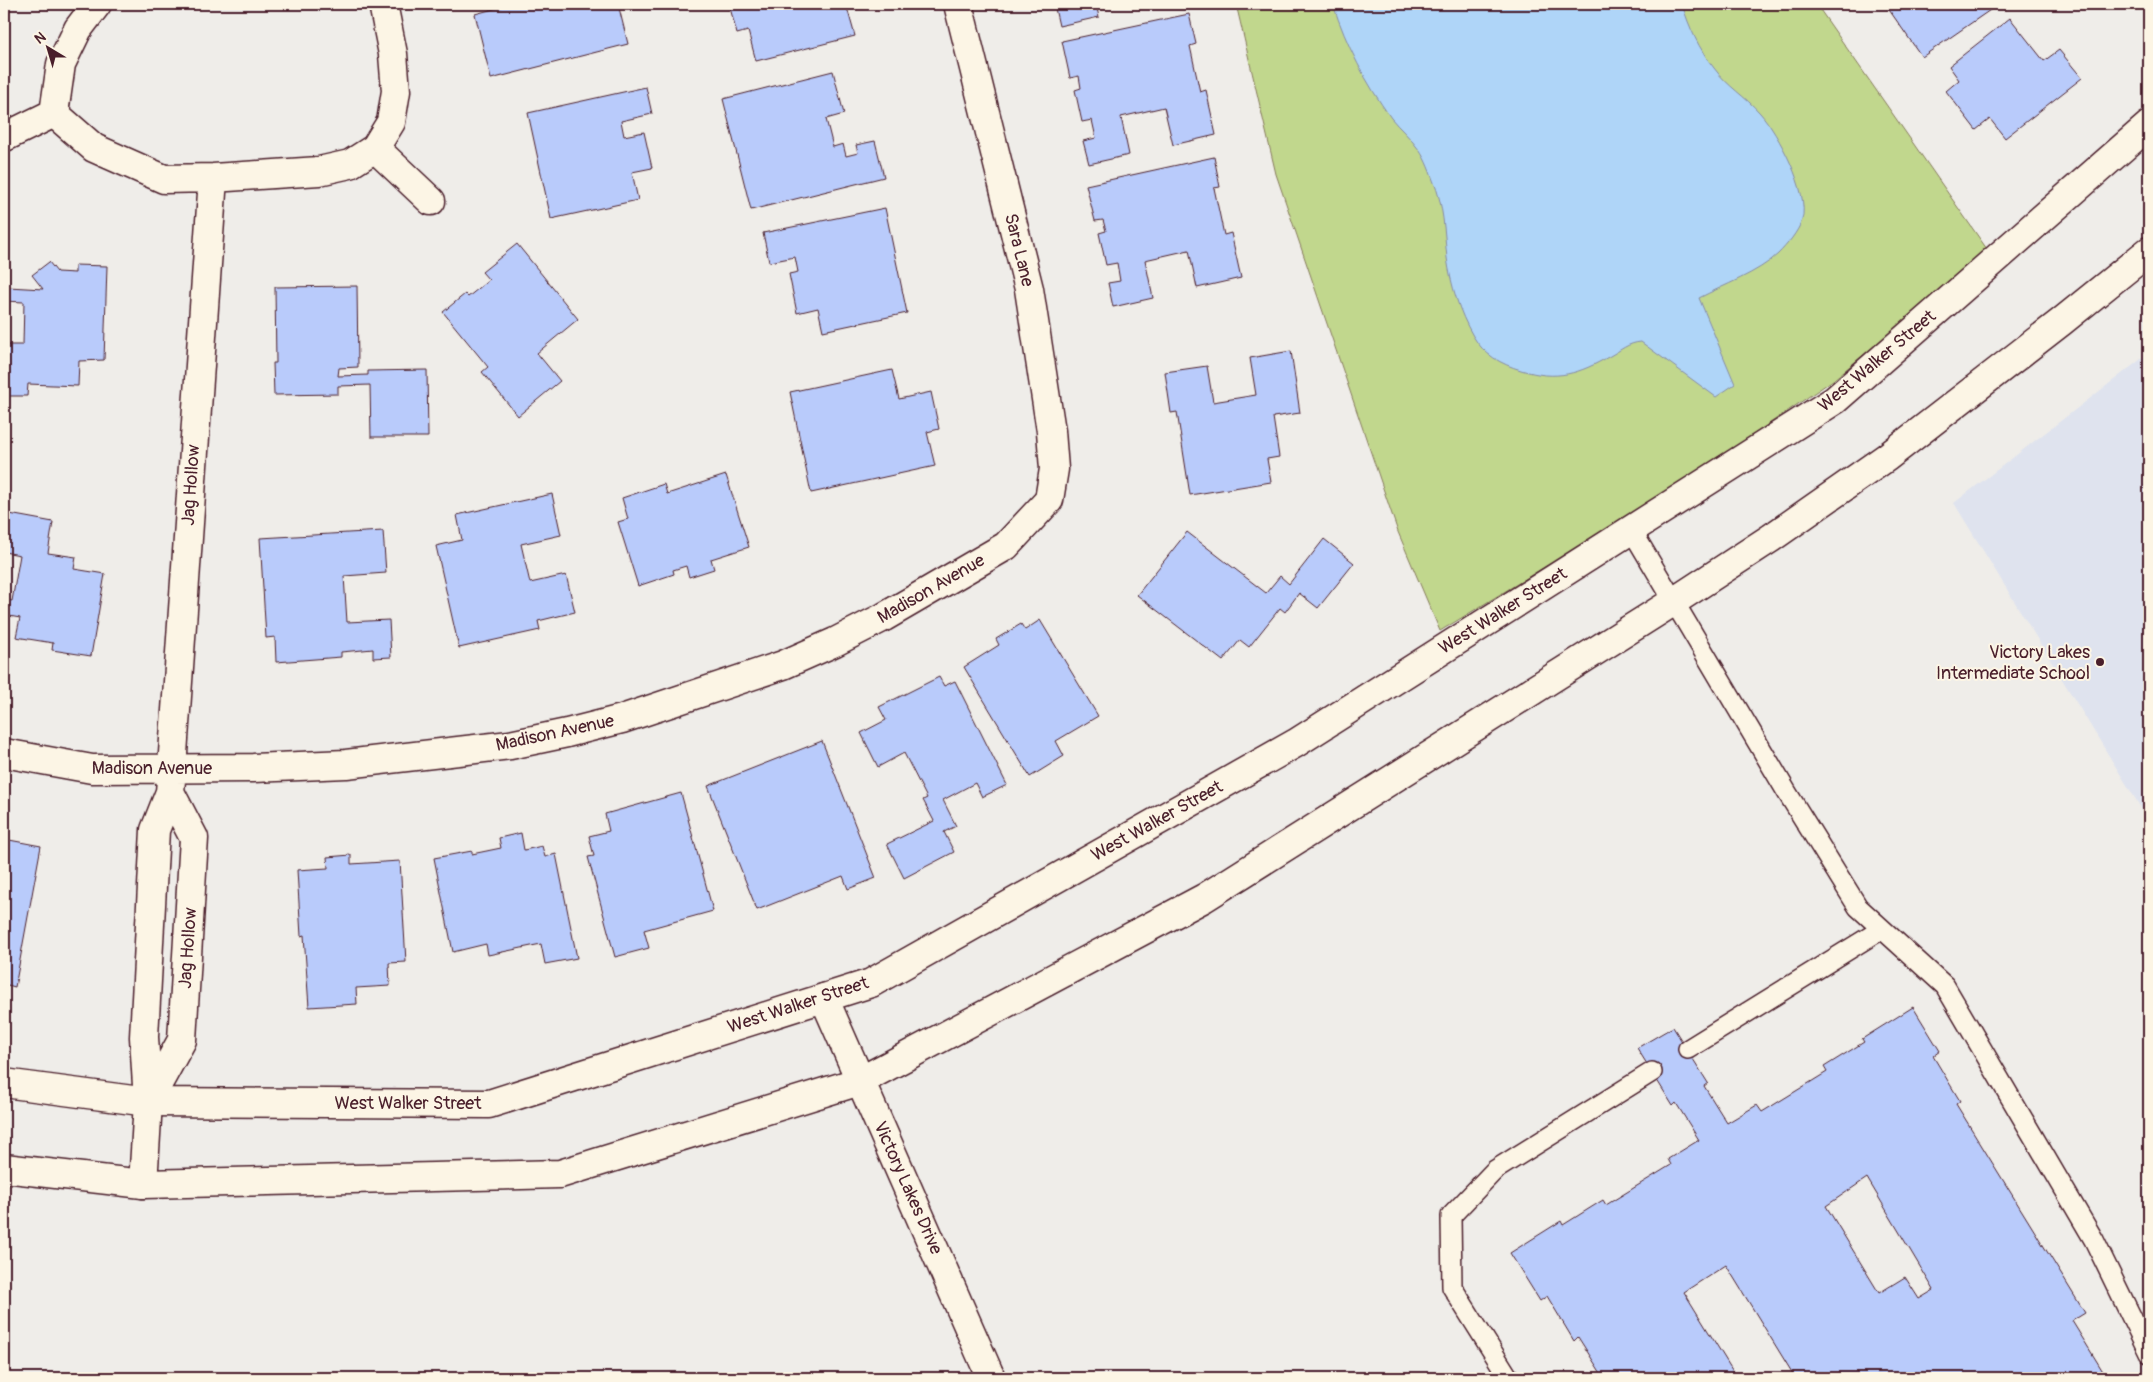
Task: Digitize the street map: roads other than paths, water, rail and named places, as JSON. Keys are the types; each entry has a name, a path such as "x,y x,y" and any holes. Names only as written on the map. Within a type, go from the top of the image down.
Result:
{"street":[{"path":"54,113 61,64 78,29 97,4"},
{"path":"54,113 94,148 164,178 212,178 319,171 350,164 375,148 391,122 396,91 394,54 383,4"},
{"name":"Sara Lane","path":"958,4 1029,289 1051,431 1054,469 1049,500"},
{"path":"5,136 54,113"},
{"name":"West Walker Street","path":"4,1083 148,1102 489,1104 870,983 1296,743 1834,400 2149,125"},
{"path":"375,148 431,201"},
{"name":"Jag Hollow","path":"143,1184 148,1102 144,1037 155,830 171,780 212,178"},
{"path":"4,1168 143,1184 560,1174 860,1081 1204,898 1673,602 1771,538 1887,457 2149,251"},
{"name":"Madison Avenue","path":"4,753 92,769 171,780 253,768 346,764 510,745 622,719 783,665 835,642 930,592 1006,546 1049,500"},
{"name":"Jag Hollow","path":"148,1102 182,1040 194,838 171,780"},
{"name":"Victory Lakes Drive","path":"824,998 991,1378"}],"lane":[{"path":"1631,530 1858,907 1945,986 2094,1240 2149,1354"},
{"path":"1688,1050 1882,928"},
{"path":"1509,1378 1452,1287 1451,1216 1495,1170 1652,1072"}],"water":[{"path":"1333,4 1682,4 1695,38 1709,61 1719,74 1760,113 1775,134 1791,164 1797,180 1803,208 1802,220 1798,229 1770,261 1751,273 1699,298 1735,384 1716,397 1641,342 1628,345 1599,362 1578,371 1557,375 1546,375 1514,368 1488,354 1473,336 1456,298 1447,258 1443,218 1437,189 1428,167 1419,150 1391,118 1373,91 1350,49"}],"place":[{"name":"Victory Lakes Intermediate School","path":"2100,662"}]}
